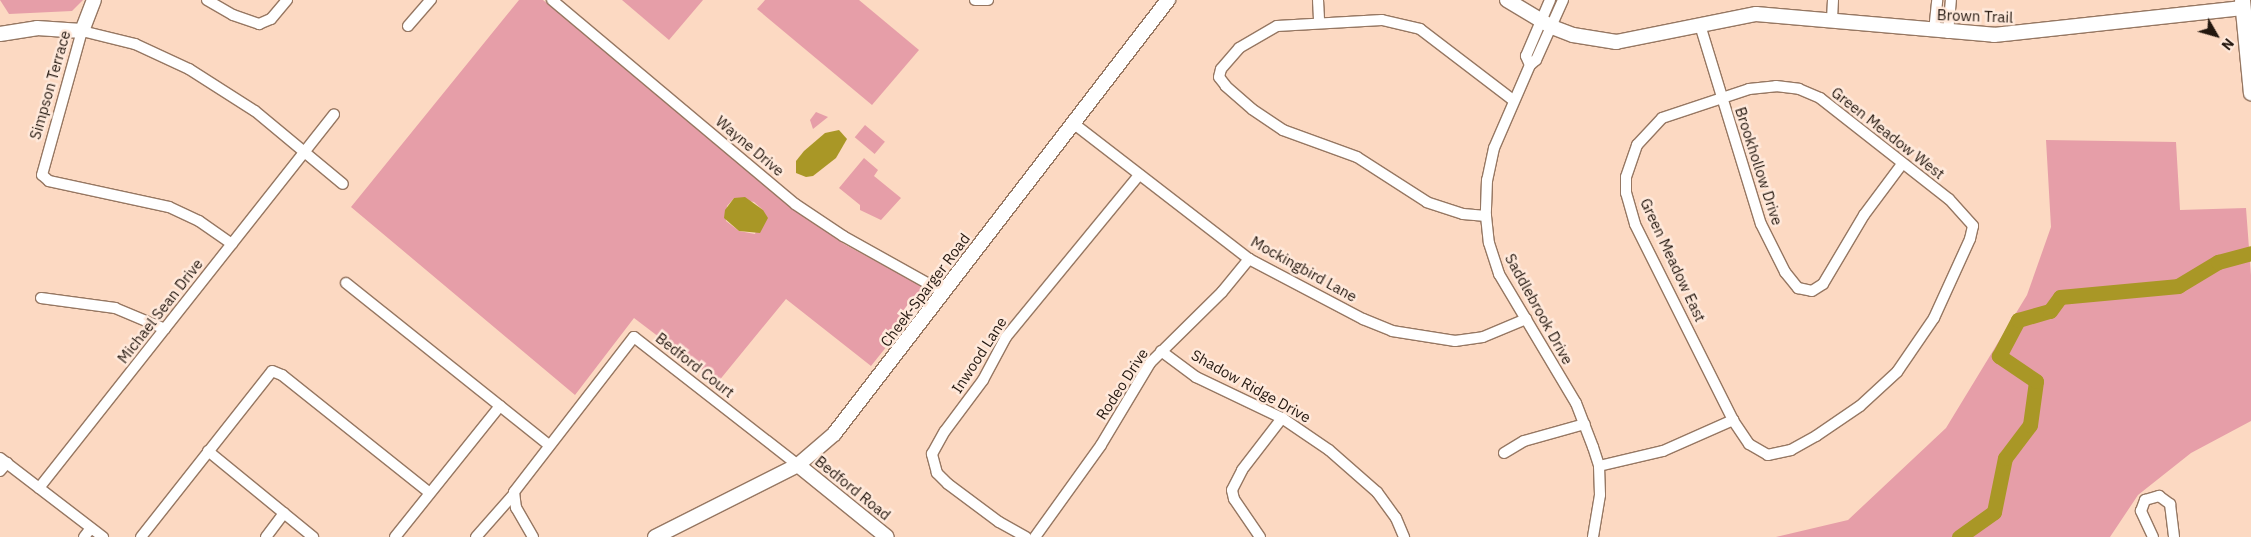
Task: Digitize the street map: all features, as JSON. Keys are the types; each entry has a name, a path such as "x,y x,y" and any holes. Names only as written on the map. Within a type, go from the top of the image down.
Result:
{"main road":[{"path":"2246,4 2251,93"}],"street":[{"name":"Simpson Terrace","path":"94,0 82,31 42,169 46,179 169,207 199,221 232,244"},
{"path":"207,0 232,15 259,24 271,19 288,0"},
{"path":"408,26 431,0"},
{"name":"Wayne Drive","path":"552,0 795,204 843,236 944,292"},
{"name":"Cheek-Sparger Road","path":"655,537 798,465 817,451 852,413 1168,0"},
{"path":"1318,0 1319,21"},
{"name":"Brown Trail","path":"1507,0 1546,24 1573,35 1616,42 1756,14 1832,19 1948,33 2021,34 2246,4"},
{"path":"1546,24 1550,0"},
{"path":"1546,24 1563,0"},
{"path":"1832,19 1833,0"},
{"path":"1934,31 1937,0"},
{"path":"1948,33 1951,0"},
{"path":"1486,216 1463,214 1427,202 1357,157 1283,130 1252,109 1219,77 1231,55 1266,30 1319,21 1382,20 1408,24 1441,43 1513,100"},
{"name":"Saddlebrook Drive","path":"1546,24 1526,56 1530,65 1513,100 1494,148 1487,180 1486,216 1492,257 1585,424 1599,466 1598,517 1593,537"},
{"name":"Brookhollow Drive","path":"1700,25 1761,224 1785,272 1796,285 1805,291 1817,290 1829,276 1864,215 1902,164"},
{"path":"0,34 37,28 82,31 135,44 189,69 255,111 343,184"},
{"name":"Green Meadow West","path":"1721,98 1749,89 1776,86 1799,89 1820,98 1949,199"},
{"name":"Green Meadow East","path":"1721,98 1655,122 1634,152 1626,176 1626,193 1635,224 1733,420 1741,435 1762,453 1782,453 1816,436 1880,390 1927,331 1970,239 1970,222 1949,199"},
{"name":"Michael Sean Drive","path":"39,488 334,114"},
{"name":"Mockingbird Lane","path":"1073,123 1249,259 1392,331 1455,340 1482,337 1526,319"},
{"name":"Inwood Lane","path":"1026,537 999,522 948,484 937,473 932,454 945,431 983,380 1006,337 1139,175"},
{"name":"Rodeo Drive","path":"1035,537 1101,445 1161,351 1222,292 1249,259"},
{"path":"346,283 549,445 513,495 476,537"},
{"path":"41,298 115,308 165,330"},
{"name":"Bedford Court","path":"549,445 634,336 798,465"},
{"name":"Shadow Ridge Drive","path":"1161,351 1209,384 1282,418 1329,450 1377,492 1396,518 1404,537"},
{"path":"141,537 272,371 282,375 430,493"},
{"path":"395,537 500,406"},
{"path":"1260,537 1234,499 1232,490 1242,470 1282,418"},
{"path":"1599,466 1663,451 1733,420"},
{"path":"1504,453 1524,441 1585,424"},
{"path":"208,451 313,537"},
{"path":"2,464 39,488 103,537"},
{"name":"Bedford Road","path":"798,465 888,537"},
{"path":"513,495 533,537"},
{"path":"2153,537 2141,511 2145,500 2159,496 2170,504 2174,537"},
{"path":"266,537 284,514"},
{"path":"84,537 91,528"}],"shaded area":[{"path":"0,0 83,0 72,11 9,14"},
{"path":"519,0 543,0 817,225 844,244 931,291 871,366 786,299 718,382 634,318 575,395 351,207","holes":["734,198 754,202 763,210 755,234 739,231 726,221 727,206"]},
{"path":"622,0 703,0 669,40"},
{"path":"765,0 859,0 919,50 872,105 757,9"},
{"path":"816,112 828,117 813,129 810,120"},
{"path":"865,125 885,142 875,154 855,137"},
{"path":"839,130 847,139 836,158 813,176 806,177 796,173 796,161 804,151 825,133"},
{"path":"2046,140 2176,142 2180,210 2246,208 2251,275 2251,421 2191,453 2138,495 2110,537 1776,537 1848,520 1946,428 2027,295 2051,227"},
{"path":"864,158 878,170 874,176 901,198 881,220 860,210 860,205 839,188"},
{"path":"745,197 763,210 768,218 760,233 739,231 724,218 725,210 734,198"}],"waterway":[{"path":"1959,537 1994,512 2005,458 2030,425 2036,381 1999,356 2018,320 2050,311 2060,297 2178,286 2218,262 2251,253"}]}
